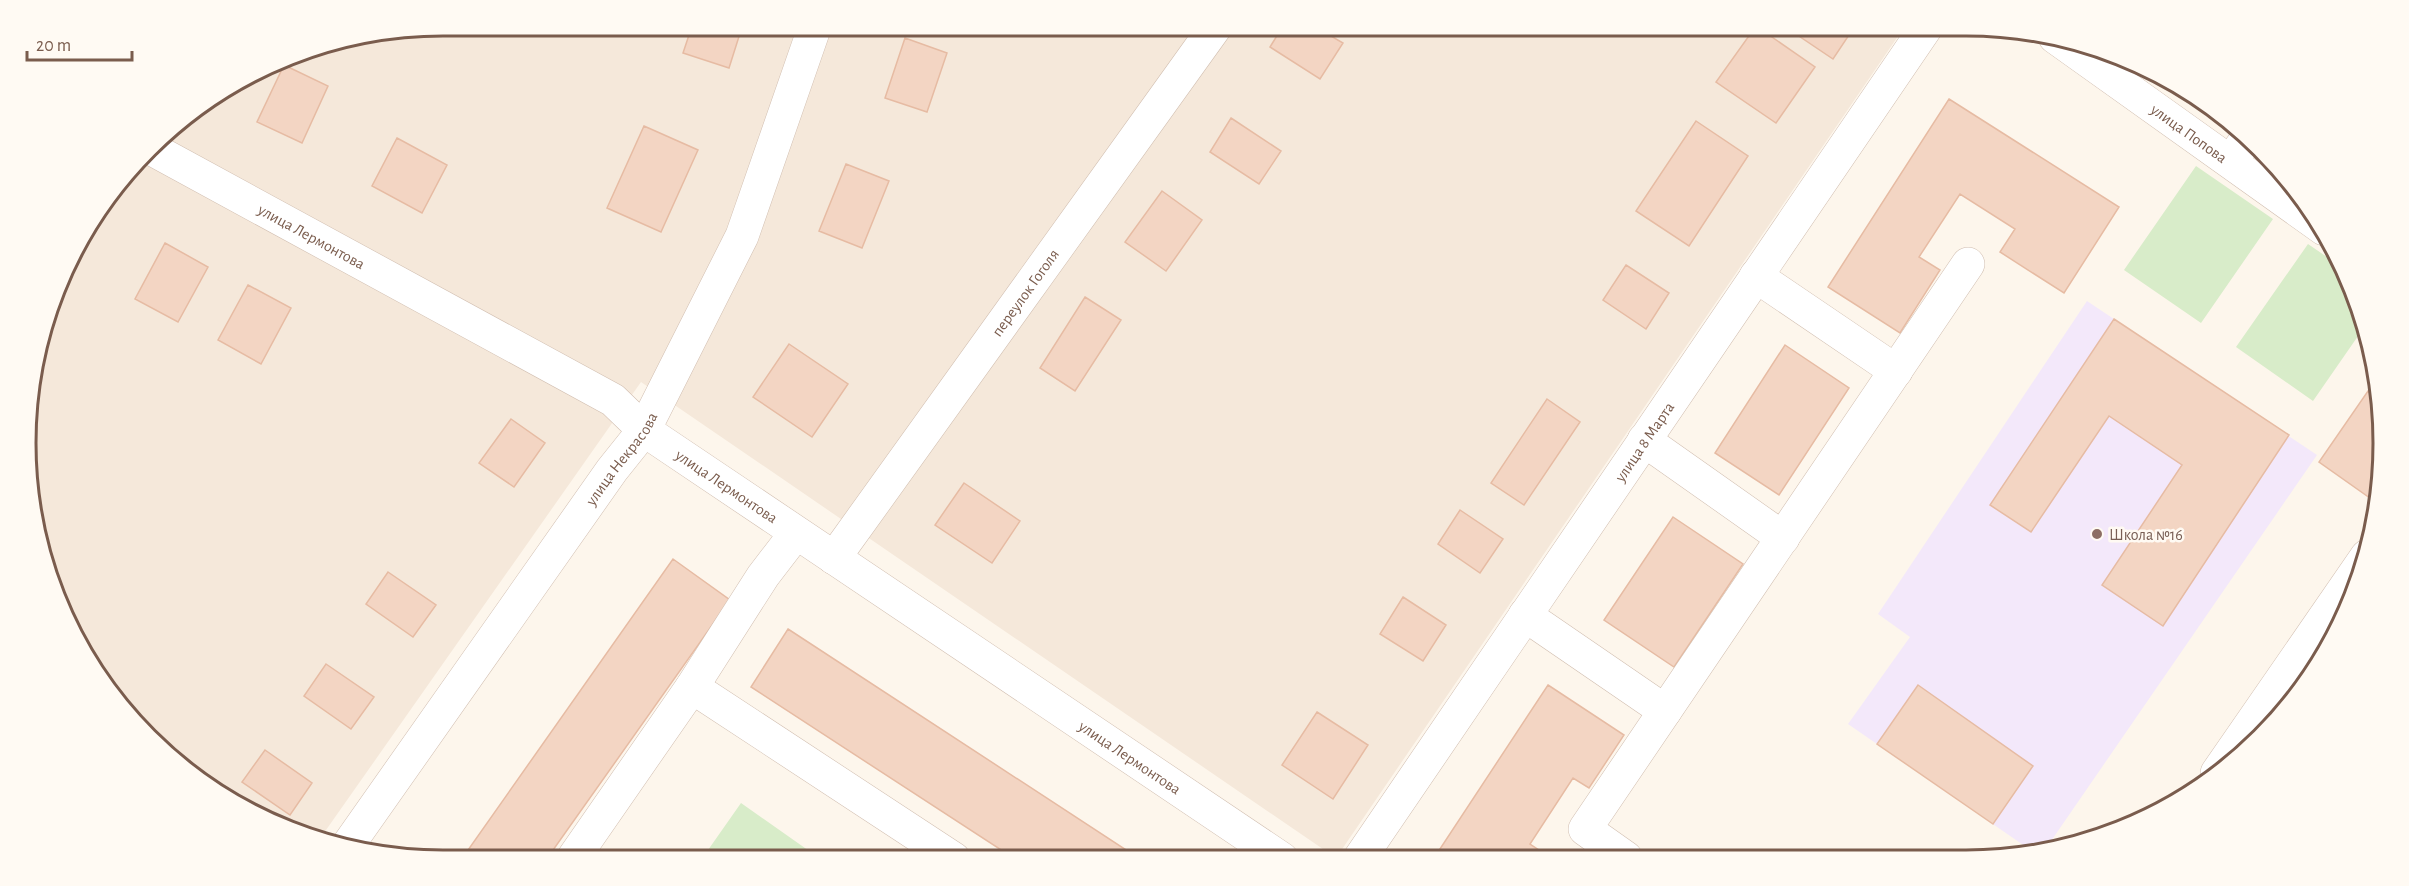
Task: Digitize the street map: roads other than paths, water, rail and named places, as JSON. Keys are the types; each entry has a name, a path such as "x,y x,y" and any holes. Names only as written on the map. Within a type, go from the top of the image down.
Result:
{"street":[{"name":"улица Некрасова","path":"352,839 612,470 644,430 742,236 812,36"},
{"name":"переулок Гоголя","path":"834,558 1209,36"},
{"name":"улица 8 Марта","path":"1365,850 1920,36"},
{"name":"улица Попова","path":"2082,53 2240,149 2290,197"},
{"name":"улица Лермонтова","path":"158,152 613,400 644,430 1269,850"},
{"path":"1615,850 1585,829 1968,264"},
{"path":"1756,276 1896,370"},
{"path":"1644,440 1783,537"},
{"path":"579,850 693,687 763,576 796,533"},
{"path":"1525,615 1665,711"},
{"path":"2241,743 2318,645"},
{"path":"693,687 940,850"}],"place":[{"name":"Школа №16","path":"2097,534"}]}
